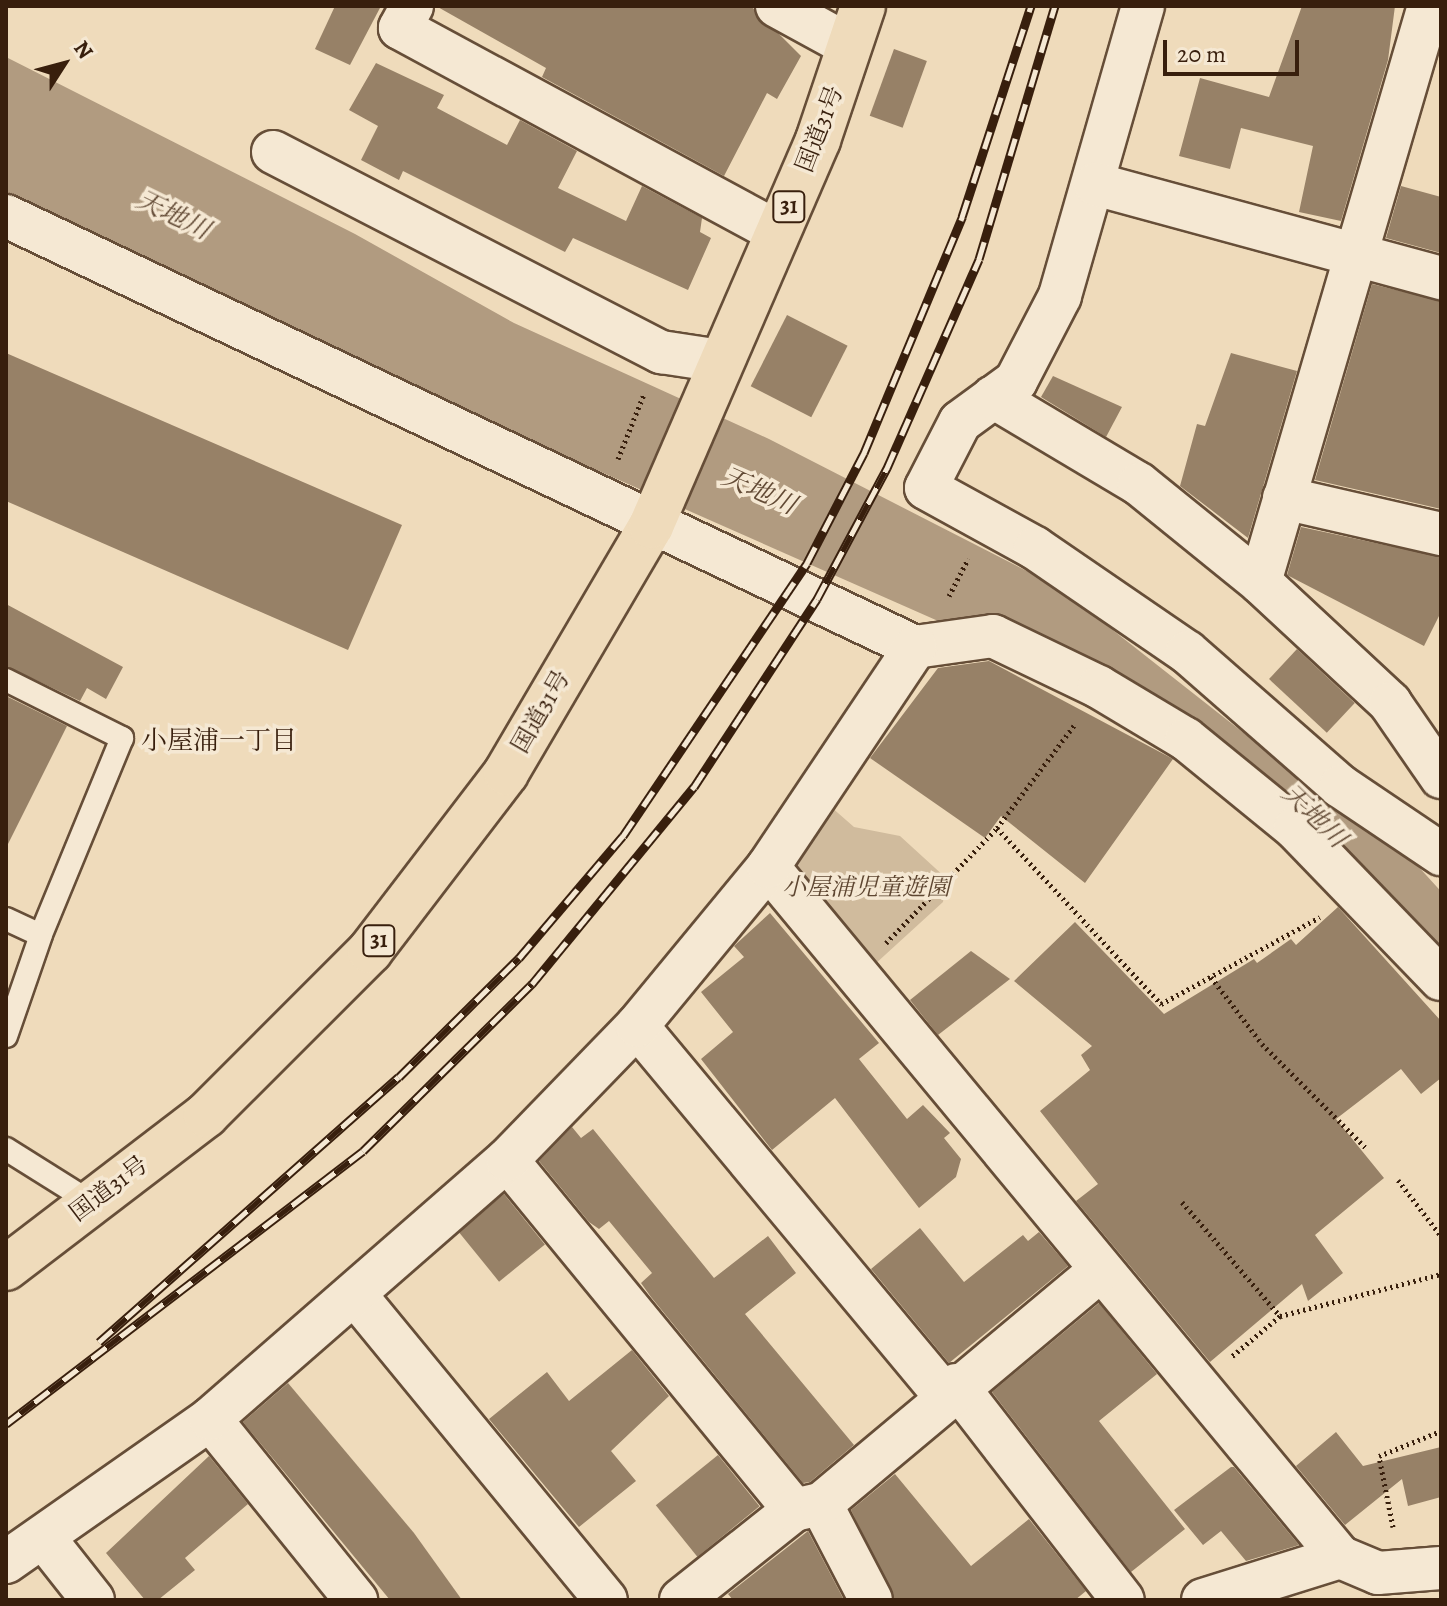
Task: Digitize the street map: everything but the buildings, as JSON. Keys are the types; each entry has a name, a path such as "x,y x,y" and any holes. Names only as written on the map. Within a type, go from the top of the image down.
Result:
{"highway":[{"name":"国道31号","path":"6,1268 206,1115 370,951 506,773 654,518 778,232 856,26"}],"street":[{"path":"412,6 400,28 778,232"},
{"path":"777,6 856,26"},
{"path":"1143,6 1095,184 1060,296 1016,381 960,422 926,488 1035,548 1187,652 1340,786 1441,854"},
{"path":"1260,582 1429,6"},
{"path":"273,152 661,352 720,361"},
{"path":"1095,184 1441,278"},
{"path":"6,216 603,498 654,518 915,647 993,636 1099,687 1186,739 1434,956"},
{"path":"993,397 1139,484 1260,582 1390,703 1441,777"},
{"path":"1284,498 1441,534"},
{"path":"6,1562 210,1419 357,1297 507,1160 637,1026 768,867 915,647"},
{"path":"768,867 1340,1557 1378,1573 1441,1568"},
{"path":"637,1026 950,1390 1123,1600"},
{"path":"507,1160 807,1507 871,1600"},
{"path":"681,1600 807,1507 1101,1270"},
{"path":"357,1297 606,1600"},
{"path":"210,1419 356,1600"},
{"path":"44,1538 93,1600"},
{"path":"1203,1600 1340,1557"}],"lane":[{"path":"6,680 122,738 41,935 6,1036"},
{"path":"6,919 41,935"},
{"path":"6,1149 92,1203"}],"path":[{"path":"603,498 661,352"},
{"path":"854,971 930,905 997,828 1099,687"},
{"path":"997,828 1161,1004 1297,935 1355,889"},
{"path":"1211,977 1262,1044 1365,1147"},
{"path":"1398,1180 1441,1236"},
{"path":"1182,1202 1280,1316"},
{"path":"1199,1384 1280,1316 1441,1274"},
{"path":"1397,1546 1379,1456 1441,1431"}],"green space":[{"name":"小屋浦児童遊園","path":"830,806 854,827 900,836 946,878 943,902 862,976 780,875"}],"water":[{"path":"6,57 355,234 514,323 769,439 1058,587 1310,785 1429,898 1392,934 1196,759 1067,678 6,209"}],"waterway":[{"name":"天地川","path":"1334,835 1441,952"}],"railway":[{"path":"99,1342 399,1077 519,958 623,836 807,563 864,453 962,217 1031,6"},
{"path":"6,1424 363,1151 532,984 694,787 817,599 887,468 979,259 1055,6"}],"district":[{"name":"小屋浦一丁目","path":"219,741"}]}
